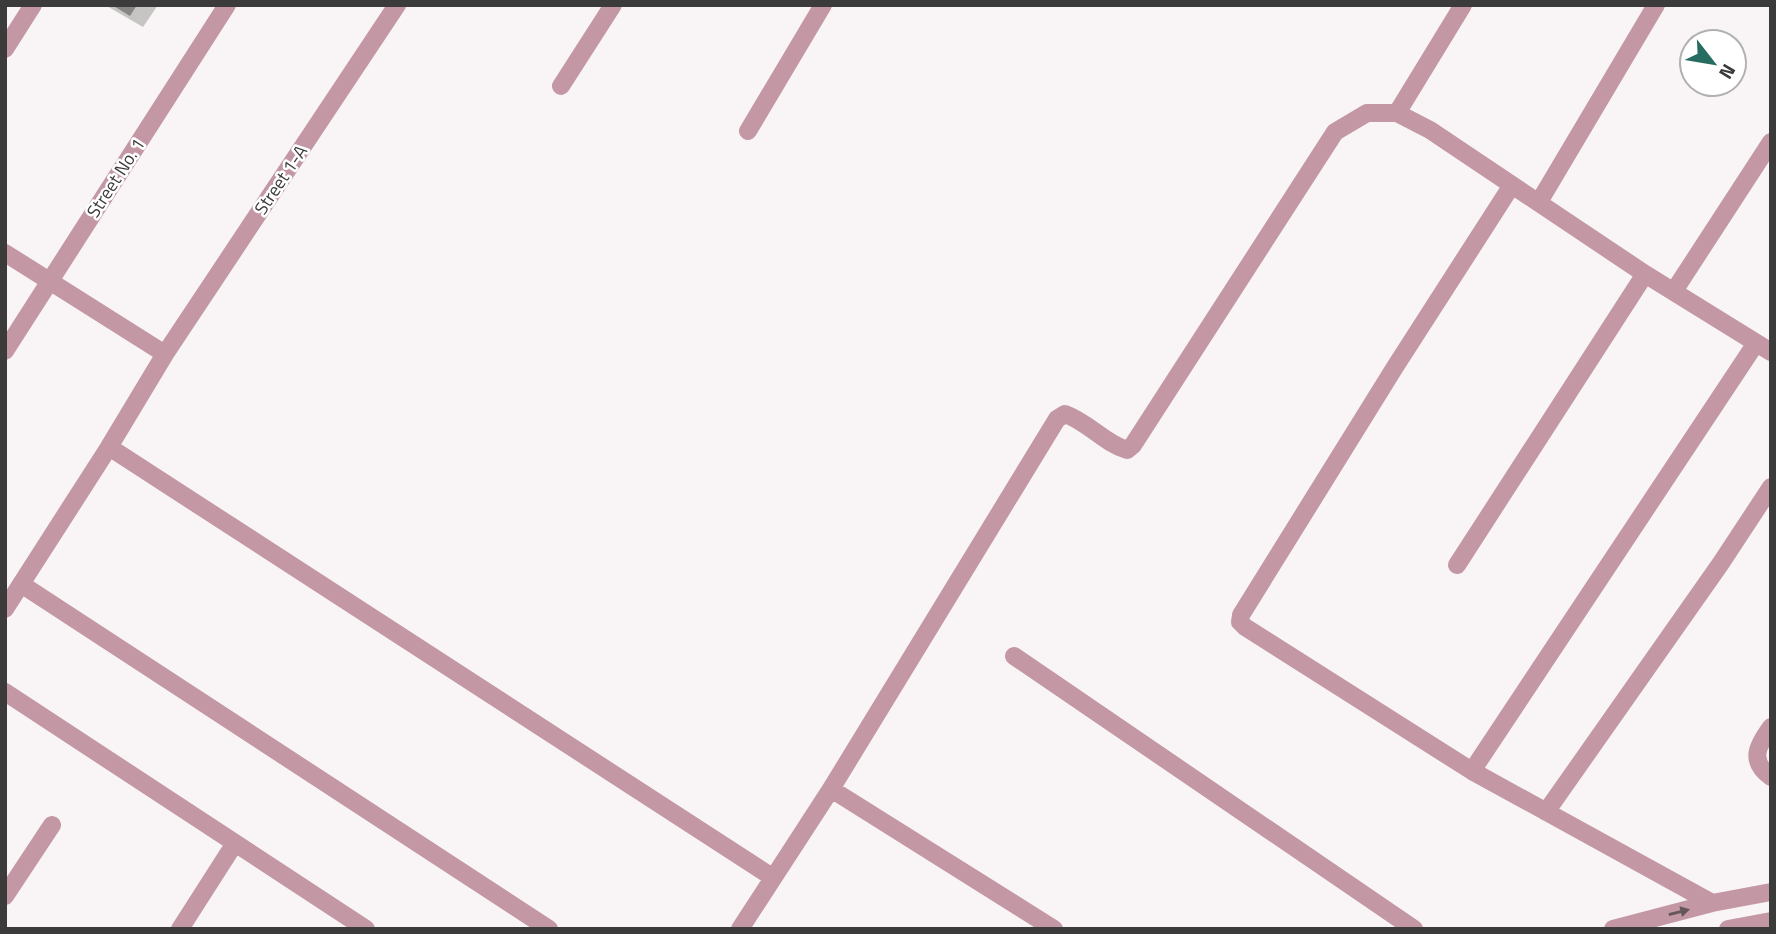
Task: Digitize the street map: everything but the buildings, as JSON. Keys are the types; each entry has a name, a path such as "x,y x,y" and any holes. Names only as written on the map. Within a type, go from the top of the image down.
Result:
{"street":[{"path":"5,49 33,5"},
{"name":"Street No. 1","path":"5,351 227,5"},
{"name":"Street 1-A","path":"5,609 165,354 397,5"},
{"path":"561,86 613,5"},
{"path":"748,131 823,5"},
{"path":"1397,113 1463,5"},
{"path":"1539,202 1656,5"},
{"path":"740,929 831,789 1057,419 1065,414 1074,417 1118,447 1127,450 1133,445 1335,132 1367,113 1397,113 1430,130 1645,274 1764,347 1472,771"},
{"path":"1674,291 1771,142"},
{"path":"1512,185 1388,378 1241,615 1240,622 1472,771 1712,903"},
{"path":"5,253 165,354"},
{"path":"1457,565 1645,274"},
{"path":"109,447 772,877"},
{"path":"1546,812 1771,488"},
{"path":"21,584 549,929"},
{"path":"1014,656 1414,929"},
{"path":"5,692 366,929"},
{"path":"1771,727 1760,741 1756,757 1762,771 1771,777"},
{"path":"831,789 1054,929"},
{"path":"5,896 52,825"},
{"path":"180,929 235,843"},
{"path":"1613,929 1712,903 1771,892"},
{"path":"1728,929 1771,920"}]}
